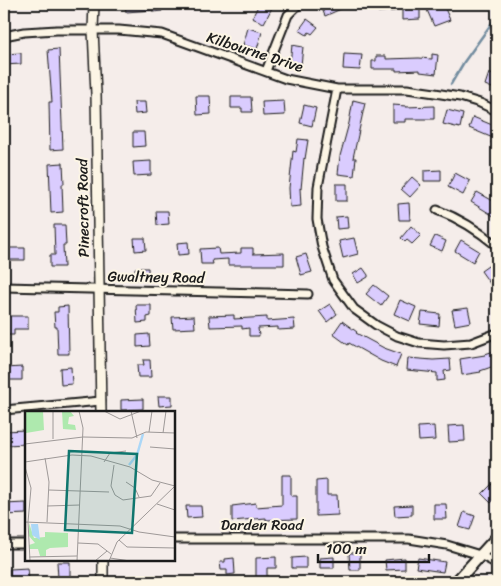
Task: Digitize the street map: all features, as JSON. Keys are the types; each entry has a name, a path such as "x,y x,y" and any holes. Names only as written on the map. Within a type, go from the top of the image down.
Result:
{"main road":[{"path":"456,582 497,537"}],"street":[{"name":"Pinecroft Road","path":"94,4 101,411"},
{"path":"266,72 288,15 299,4"},
{"name":"Kilbourne Drive","path":"4,36 24,32 57,30 119,30 162,34 286,79 337,89 407,89 435,93 460,97 497,111"},
{"path":"337,89 319,179 317,211 322,248 333,280 354,308 376,325 398,336 419,343 444,345 471,342 497,333"},
{"path":"437,210 455,216 478,230 497,246"},
{"name":"Gwaltney Road","path":"4,287 308,294"},
{"path":"4,410 100,402"},
{"name":"Darden Road","path":"175,540 409,539 447,545 480,555 497,564"},
{"path":"4,544 25,544"},
{"path":"104,561 104,582"}],"building":[{"path":"125,4 162,4 162,11 126,12"},
{"path":"259,4 274,4 264,23 252,18"},
{"path":"341,4 343,8 325,16 321,6"},
{"path":"377,4 394,4 395,11 378,12"},
{"path":"443,4 450,20 434,26 427,10"},
{"path":"420,7 420,19 402,20 402,8"},
{"path":"307,19 318,27 312,34 309,32 307,35 299,30"},
{"path":"248,28 262,32 257,49 243,45"},
{"path":"292,45 303,47 301,65 290,64"},
{"path":"59,49 63,149 50,150 49,102 52,102 48,50"},
{"path":"21,53 21,64 4,65 4,54"},
{"path":"344,54 362,55 360,70 343,69"},
{"path":"432,54 438,55 436,74 420,72 420,70 372,69 372,61 376,61 376,56 386,56 386,59 432,59"},
{"path":"489,73 497,77 497,90 485,85"},
{"path":"196,96 210,96 211,114 197,115"},
{"path":"231,97 251,97 252,112 242,112 242,108 231,108"},
{"path":"353,100 365,103 353,158 356,158 354,176 338,174 340,156"},
{"path":"284,101 285,115 263,116 262,102"},
{"path":"134,102 145,102 146,113 135,114"},
{"path":"304,105 316,108 312,126 300,123"},
{"path":"393,105 406,107 434,106 434,119 405,119 405,122 393,122"},
{"path":"447,110 463,114 460,128 443,124"},
{"path":"473,117 497,127 497,146 491,143 493,138 469,128"},
{"path":"133,132 144,132 145,146 133,147"},
{"path":"298,139 308,140 300,188 301,206 290,207 289,188 293,151 296,152"},
{"path":"151,161 151,175 134,176 133,162"},
{"path":"63,163 63,212 51,213 49,164"},
{"path":"441,170 441,181 424,181 424,171"},
{"path":"455,173 470,181 463,195 448,187"},
{"path":"412,177 421,185 410,197 401,189"},
{"path":"336,184 347,184 347,201 336,201"},
{"path":"477,192 497,203 497,218 471,202"},
{"path":"409,203 410,220 399,220 398,204"},
{"path":"156,211 168,211 169,224 157,225"},
{"path":"347,216 348,228 337,229 336,217"},
{"path":"54,225 65,225 66,245 63,245 64,267 50,267 50,255 55,255"},
{"path":"411,226 421,235 412,244 407,240 405,242 401,238"},
{"path":"435,236 446,241 442,251 430,246"},
{"path":"134,238 145,238 146,250 135,251"},
{"path":"354,238 358,254 343,258 339,241"},
{"path":"461,240 479,251 473,262 455,251"},
{"path":"188,242 189,254 178,255 177,243"},
{"path":"5,248 25,248 25,260 5,260"},
{"path":"218,248 219,254 241,253 241,248 253,248 253,254 284,253 284,265 228,265 228,259 212,260 213,264 201,264 200,249"},
{"path":"306,254 312,272 301,275 296,257"},
{"path":"491,264 497,272 497,281 491,285 481,271"},
{"path":"135,268 148,268 148,278 136,279"},
{"path":"363,268 368,277 358,283 353,274"},
{"path":"374,285 388,296 381,306 366,294"},
{"path":"400,300 416,307 410,321 394,314"},
{"path":"330,304 337,314 327,322 319,311"},
{"path":"136,305 151,305 151,316 147,317 147,322 137,323"},
{"path":"68,306 69,354 58,354 57,327 55,327 54,312 58,312 58,307"},
{"path":"468,308 471,322 455,325 452,310"},
{"path":"422,312 440,314 439,326 420,324"},
{"path":"234,315 234,319 267,317 267,321 294,319 295,329 278,330 278,327 258,328 259,336 249,336 249,328 242,329 242,326 210,327 209,316"},
{"path":"4,316 28,316 28,329 14,329 14,335 4,335"},
{"path":"194,316 195,328 173,329 172,317"},
{"path":"342,321 356,333 384,348 401,354 396,367 349,343 348,345 333,334"},
{"path":"149,334 150,346 137,347 137,335"},
{"path":"497,350 497,365 481,372 462,375 460,359 485,355"},
{"path":"408,358 450,359 451,370 444,371 445,380 437,381 437,373 407,370"},
{"path":"143,360 150,360 151,377 138,377 137,365 144,365"},
{"path":"22,367 22,380 6,380 6,368"},
{"path":"71,367 72,384 61,385 60,368"},
{"path":"158,396 172,396 172,405 159,406"},
{"path":"143,399 143,409 121,410 121,400"},
{"path":"464,425 465,441 449,442 448,426"},
{"path":"434,426 435,440 419,441 418,427"},
{"path":"25,430 25,444 6,445 5,431"},
{"path":"282,475 291,475 291,496 297,496 297,519 266,520 266,518 232,521 232,506 256,503 256,507 282,505"},
{"path":"497,479 497,496 491,503 482,494"},
{"path":"327,480 327,495 337,495 338,515 316,516 316,481"},
{"path":"25,503 25,514 5,515 4,504"},
{"path":"434,504 446,504 447,519 434,519"},
{"path":"412,505 412,515 395,516 394,506"},
{"path":"186,506 201,506 202,517 187,518"},
{"path":"464,512 475,516 470,530 459,527"},
{"path":"349,553 360,553 360,570 350,570"},
{"path":"276,557 276,568 267,568 267,577 256,577 256,558"},
{"path":"306,557 306,568 292,568 292,558"},
{"path":"334,557 334,568 320,568 320,558"},
{"path":"234,558 235,574 227,575 227,570 221,570 220,562 225,562 225,559"},
{"path":"405,558 405,569 386,570 385,560"},
{"path":"418,558 445,562 443,572 416,568"},
{"path":"57,562 70,562 70,577 58,578"},
{"path":"28,568 29,580 10,581 10,569"}],"waterway":[{"path":"451,84 497,13"}]}
